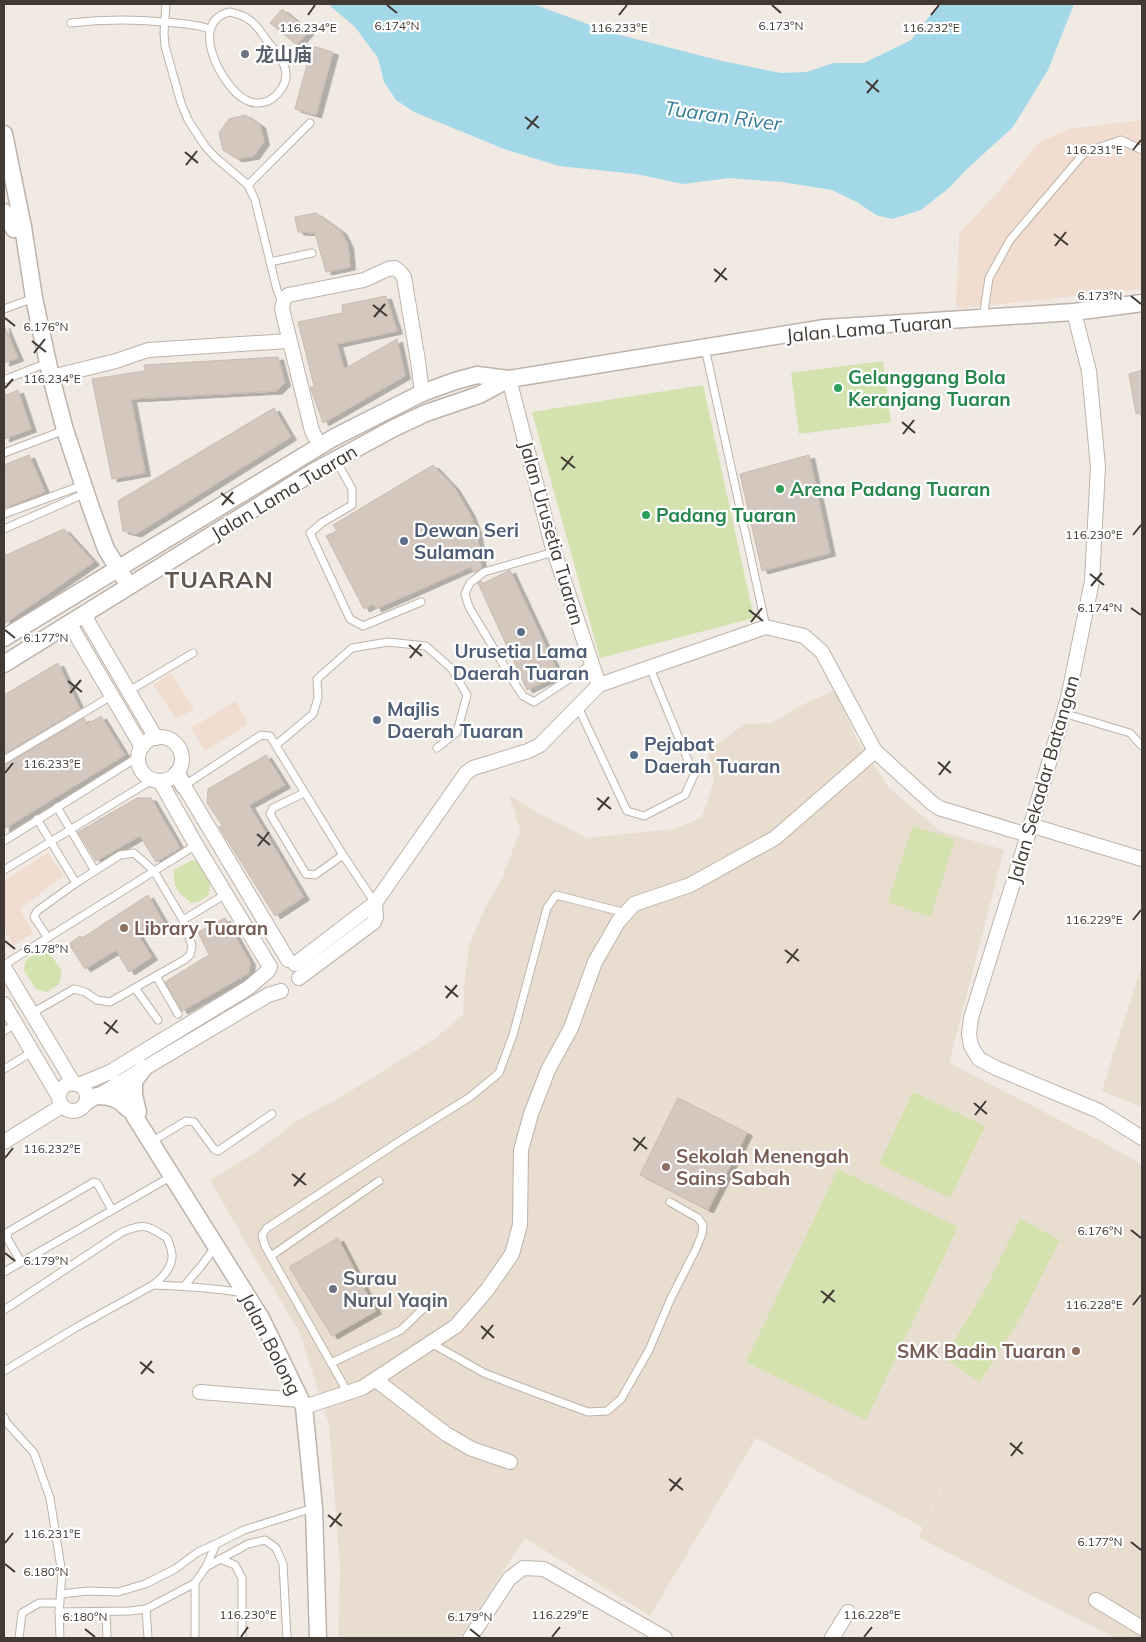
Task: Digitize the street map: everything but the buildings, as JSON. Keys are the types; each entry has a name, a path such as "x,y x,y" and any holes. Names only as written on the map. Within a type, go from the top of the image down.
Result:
{"street":[{"path":"4,134 15,229 34,298 49,370 65,430 106,549 129,587"},
{"path":"4,212 15,229"},
{"path":"320,446 312,431 282,310 284,299 293,293 364,280 388,269 395,268 404,277 422,393"},
{"name":"Jalan Lama Tuaran","path":"62,602 320,446 422,393 455,381 478,375 508,379 825,328 1074,312 1142,303"},
{"name":"Jalan Sekadar Batangan","path":"1074,312 1089,371 1098,467 1092,581 1068,698 971,1018 969,1034 971,1046 979,1059 1099,1111 1142,1138"},
{"path":"49,370 116,361 148,350 290,341"},
{"name":"Jalan Lama Tuaran","path":"4,664 336,459 394,428 479,395 508,379"},
{"name":"Jalan Urusetia Tuaran","path":"508,379 554,552 599,685"},
{"path":"4,638 62,602 99,572 104,562 106,549"},
{"path":"62,602 70,624 112,695 140,752 142,771 156,781 227,894 269,969 268,977 272,986 281,991"},
{"path":"84,615 156,738"},
{"path":"4,1004 10,1027 32,1052 65,1109 74,1111 82,1108 114,1078 248,988 278,960 292,962 375,903 466,772 528,751 540,745 599,685 766,627 804,636 822,652 875,751 939,808 1142,860"},
{"path":"60,1101 60,1093 65,1086 114,1078 144,1068 268,994 290,990 298,983 298,968 292,962 181,779 182,760 178,746 166,738 156,738 151,740 140,752"},
{"path":"200,1392 302,1404 348,1393 376,1380 456,1326 487,1290 512,1254 520,1225 521,1150 531,1114 548,1070 571,1028 595,962 618,922 634,904 690,885 775,838 875,751"},
{"path":"156,781 181,779"},
{"path":"299,978 374,922 376,917 375,903"},
{"path":"4,966 76,1084 91,1099"},
{"path":"138,1122 134,1082 144,1068"},
{"name":"Jalan Bolong","path":"114,1078 150,1142 261,1318 302,1404 314,1508 318,1638"},
{"path":"91,1099 110,1096 122,1102 138,1122"},
{"path":"4,1142 60,1101"},
{"path":"376,1380 446,1434 472,1449 510,1462"},
{"path":"470,1638 509,1579 523,1568 544,1569 665,1638"},
{"path":"1096,1600 1142,1628"},
{"path":"832,1638 848,1612"}],"lane":[{"path":"166,4 164,22 165,46 181,103 197,136 215,157 248,185 255,200 276,290 284,299"},
{"path":"230,12 248,18 283,61 286,83 278,94 268,101 257,104 246,100 238,94 218,67 211,47 210,29 212,24 222,14 230,12"},
{"path":"71,23 107,19 140,19 194,24 210,29"},
{"path":"248,185 310,123"},
{"path":"983,318 989,278 1010,240 1085,152 1121,140 1142,150"},
{"path":"270,262 312,253"},
{"path":"4,309 34,298"},
{"path":"705,348 766,627"},
{"path":"4,380 49,370"},
{"path":"4,453 65,430"},
{"path":"336,459 352,489 352,505 322,522 310,533 350,619 363,626 421,602"},
{"path":"4,514 85,488"},
{"path":"4,529 85,488"},
{"path":"554,552 484,572 470,583 467,589 465,594 469,607 514,684 523,696 534,702 592,664"},
{"path":"276,746 313,714 318,698 317,679 352,648 388,642 426,646 452,669 467,695 457,732 437,748"},
{"path":"129,691 194,653"},
{"path":"578,707 627,811 644,816 685,794 694,775 650,668"},
{"path":"4,760 112,695"},
{"path":"1063,714 1130,733 1142,746"},
{"path":"181,779 261,736 270,736 343,855 375,903"},
{"path":"4,841 140,752"},
{"path":"4,870 156,781"},
{"path":"304,792 273,808 270,814 306,874 315,875 343,855"},
{"path":"57,807 95,871"},
{"path":"37,819 76,883"},
{"path":"4,966 196,845"},
{"path":"32,1013 74,989 85,992 97,1000 110,1002 190,955 192,946 183,920 154,871 134,853 120,854 37,911 34,917 48,938"},
{"path":"183,920 227,894"},
{"path":"348,1393 271,1256 262,1235 267,1228 470,1097 500,1073 513,1035 547,908 556,895 626,913"},
{"path":"156,976 178,1014"},
{"path":"135,988 158,1020"},
{"path":"4,1069 32,1052"},
{"path":"150,1142 186,1121 194,1122 218,1151 272,1114"},
{"path":"4,1272 172,1176"},
{"path":"271,1256 379,1181"},
{"path":"20,1262 7,1238 8,1232 94,1182 97,1183 112,1210"},
{"path":"431,1343 484,1373 588,1412 606,1411 621,1399 648,1350 702,1234 703,1225 698,1218 670,1202"},
{"path":"4,1310 122,1232 136,1226 149,1226 168,1238 172,1255 168,1269 162,1278 153,1285 4,1370"},
{"path":"184,1286 216,1246"},
{"path":"153,1285 218,1289 246,1294"},
{"path":"331,1363 401,1330 431,1302"},
{"path":"4,1417 6,1422 34,1453 50,1498 62,1574 59,1612 60,1638"},
{"path":"61,1594 88,1591 118,1592 145,1584 175,1568 198,1552 244,1530 314,1508"},
{"path":"206,1567 248,1544 265,1540 276,1548 283,1564 287,1638"},
{"path":"59,1612 106,1612 146,1609 195,1583 206,1567 216,1544"},
{"path":"220,1559 236,1565 242,1578 242,1638"},
{"path":"195,1583 195,1638"},
{"path":"19,1638 22,1613 39,1603 60,1603"},
{"path":"146,1609 148,1638"},
{"path":"106,1612 107,1638"}],"shaded area":[{"path":"1142,120 1142,289 956,309 959,233 998,192 1038,143 1069,129"},
{"path":"171,673 194,709 176,719 153,685"},
{"name":"Sekolah Menengah Sains Sabah","path":"835,690 856,738 888,787 940,831 1004,850 949,1063 1110,1146 1142,1165 1142,1638 1115,1638 918,1537 1022,1324 922,1527 756,1438 650,1616 525,1538 459,1638 338,1638 340,1568 329,1424 299,1331 210,1180 255,1153 297,1121 341,1097 433,1040 463,1015 469,945 487,904 503,877 520,830 509,795 542,815 587,838 675,829 702,817 714,781 708,752 744,724 772,723 800,706"},
{"path":"236,701 248,724 205,751 191,728"},
{"path":"48,853 64,875 20,909 33,933 13,946 4,930 4,881"},
{"path":"1142,964 1142,1107 1102,1091"}],"green space":[{"path":"883,361 891,422 799,434 791,373"},
{"name":"Padang Tuaran","path":"703,385 754,618 600,658 532,412"},
{"path":"913,826 955,840 930,917 888,902"},
{"path":"192,860 200,863 210,881 209,895 198,902 191,903 177,889 174,881 174,870"},
{"path":"39,951 50,954 62,971 59,984 47,992 36,989 24,970 26,960"},
{"path":"913,1092 985,1126 950,1198 879,1164"},
{"path":"838,1169 958,1227 866,1420 746,1362"},
{"path":"1020,1219 1060,1240 1023,1313 980,1382 944,1358 985,1290"}],"water":[{"name":"Tuaran River","path":"328,4 533,4 612,33 722,61 781,73 807,72 833,63 864,63 911,40 939,4 1074,4 1048,70 1013,127 949,188 921,210 892,219 876,215 857,202 832,190 782,182 729,178 683,184 636,174 559,166 504,149 414,112 396,100 384,82 378,58 355,27"}],"place":[{"name":"龙山庙","path":"245,54"},
{"name":"Gelanggang Bola Keranjang Tuaran","path":"838,388"},
{"name":"Arena Padang Tuaran","path":"780,489"},
{"name":"Padang Tuaran","path":"646,515"},
{"name":"Dewan Seri Sulaman","path":"404,541"},
{"name":"Urusetia Lama Daerah Tuaran","path":"521,632"},
{"name":"Majlis Daerah Tuaran","path":"377,720"},
{"name":"Pejabat Daerah Tuaran","path":"634,755"},
{"name":"Library Tuaran","path":"124,928"},
{"name":"Sekolah Menengah Sains Sabah","path":"666,1167"},
{"name":"Surau Nurul Yaqin","path":"333,1289"},
{"name":"SMK Badin Tuaran","path":"1076,1351"}],"district":[{"name":"TUARAN","path":"219,580"}]}
